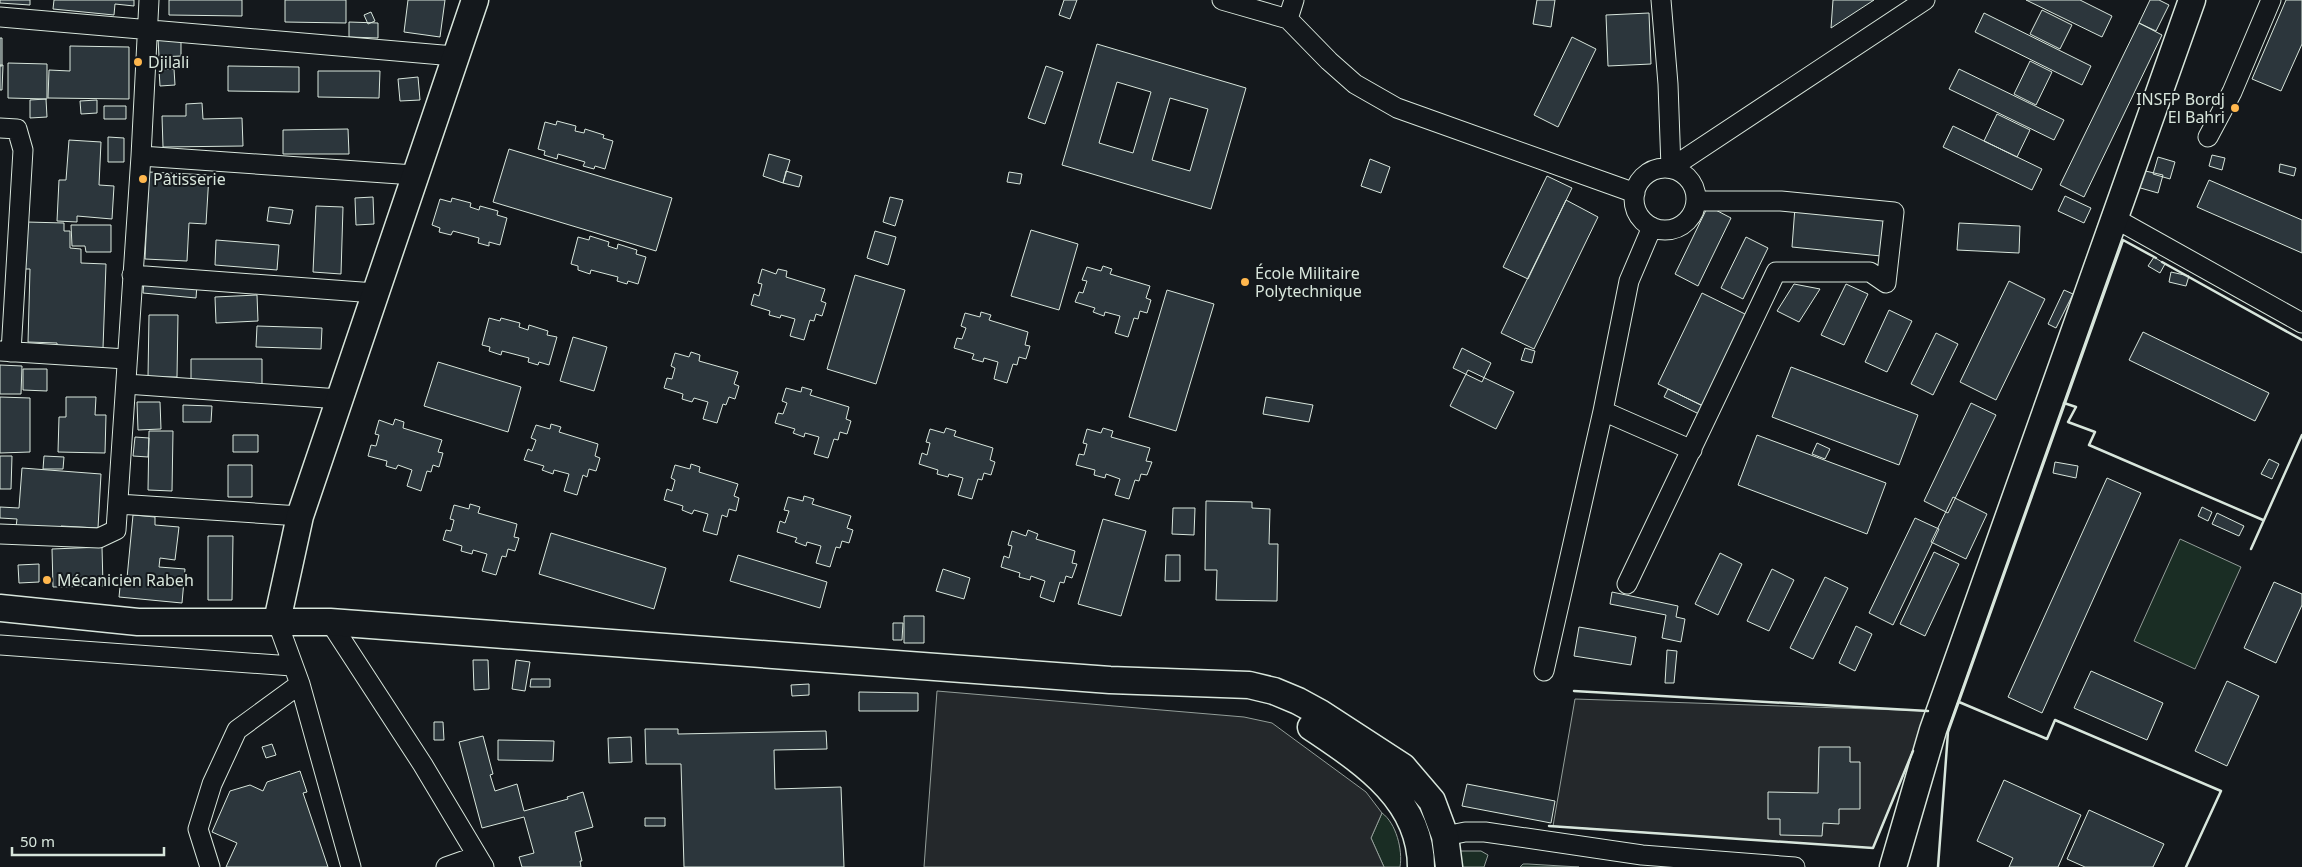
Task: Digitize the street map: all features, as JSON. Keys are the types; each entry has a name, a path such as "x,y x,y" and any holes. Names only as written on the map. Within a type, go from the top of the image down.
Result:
{"main road":[{"path":"277,621 300,516 474,0"},
{"path":"1893,867 1932,730 2116,219 2192,0"},
{"path":"0,608 138,622 330,622 1192,684 1228,683 1274,691 1320,713 1403,767 1432,800 1445,836 1448,867"},
{"path":"1192,684 1215,694 1244,698 1270,705 1294,716 1379,776 1409,817 1417,840 1421,867"}],"street":[{"path":"0,534 99,538 116,530 141,156 149,0"},
{"path":"1222,0 1288,19 1355,84 1397,108 1635,193"},
{"path":"1288,19 1294,0"},
{"path":"1661,0 1668,84 1671,168"},
{"path":"1671,168 1685,175 1691,182 1696,201 1694,212 1680,226 1661,230 1652,227 1637,213 1634,203 1639,182 1648,173 1659,169 1671,168 1925,0"},
{"path":"2208,137 2232,92 2272,0"},
{"path":"0,17 454,56"},
{"path":"0,128 17,128 23,150 5,352 126,359"},
{"path":"141,156 414,175"},
{"path":"1627,584 1776,272 1870,272 1886,283 1894,212 1781,201 1696,201"},
{"path":"2116,219 2302,323"},
{"path":"1544,671 1603,411 1628,281 1652,227"},
{"path":"132,275 375,292"},
{"path":"126,384 340,399"},
{"path":"1603,411 1692,450"},
{"path":"118,504 300,516"},
{"path":"277,621 300,684 350,867"},
{"path":"330,622 481,861 446,867"},
{"path":"0,645 292,666"},
{"path":"210,867 198,829 212,784 237,730 300,684"},
{"path":"1445,836 1465,832 1485,832 1642,854 1794,867"}],"green space":[{"path":"2180,539 2241,567 2195,669 2134,641"},
{"path":"1382,813 1387,817 1395,830 1399,845 1400,867 1384,867 1371,838"},
{"path":"1453,851 1481,851 1488,855 1484,867 1453,867"},
{"path":"1523,864 1528,864 1579,867 1520,867"}],"shaded area":[{"path":"937,691 1244,717 1272,723 1366,792 1382,813 1371,838 1384,867 924,867"},
{"path":"1575,699 1929,711 1873,848 1553,826"}],"building":[{"path":"0,0 30,0 30,5 0,3"},
{"path":"54,0 134,0 134,6 115,4 114,15 53,9"},
{"path":"169,0 242,0 242,16 169,15"},
{"path":"285,0 346,0 346,23 285,22"},
{"path":"408,0 445,0 440,37 404,32"},
{"path":"1064,0 1077,0 1070,19 1059,15"},
{"path":"1537,0 1555,0 1551,27 1533,24"},
{"path":"1833,0 1874,0 1831,28"},
{"path":"2026,0 2080,0 2112,16 2102,37"},
{"path":"2150,0 2159,0 2169,5 2156,31 2139,23"},
{"path":"2286,0 2302,0 2302,44 2281,91 2252,79"},
{"path":"2042,10 2072,25 2060,49 2030,34"},
{"path":"371,12 375,21 368,24 364,15"},
{"path":"1649,13 1651,64 1608,66 1606,15"},
{"path":"1984,13 2091,66 2082,85 1975,32"},
{"path":"349,22 378,23 378,38 349,37"},
{"path":"2139,23 2162,35 2084,197 2060,185"},
{"path":"181,36 181,56 159,57 158,38"},
{"path":"1572,37 1596,49 1558,127 1534,115"},
{"path":"0,38 2,38 2,66 0,66"},
{"path":"1097,44 1246,88 1211,209 1062,165","holes":["1117,82 1151,92 1133,153 1099,143","1170,98 1208,109 1190,171 1152,160"]},
{"path":"70,46 129,47 129,99 48,98 49,70 70,71"},
{"path":"2030,61 2052,72 2036,105 2014,94"},
{"path":"8,63 47,64 47,99 8,98"},
{"path":"0,65 3,65 2,90 0,90"},
{"path":"228,66 299,67 299,92 228,91"},
{"path":"1046,66 1063,72 1045,124 1028,118"},
{"path":"174,69 175,85 160,86 159,70"},
{"path":"1959,69 2064,120 2054,140 1949,89"},
{"path":"318,71 380,71 379,98 318,97"},
{"path":"418,77 420,100 400,101 398,79"},
{"path":"46,99 47,117 30,118 30,100"},
{"path":"97,100 97,113 81,114 80,101"},
{"path":"202,103 203,119 242,118 243,146 163,147 162,116 186,116 186,104"},
{"path":"104,106 126,106 126,119 104,119"},
{"path":"1997,114 2030,130 2017,157 1984,141"},
{"path":"557,121 576,126 575,131 584,133 585,129 604,135 603,138 613,141 605,169 595,166 594,169 583,166 585,162 558,154 557,159 544,155 545,151 538,149 545,122 556,125"},
{"path":"1953,126 2042,169 2032,190 1943,147"},
{"path":"348,129 349,154 283,154 283,130"},
{"path":"108,137 124,138 124,162 108,162"},
{"path":"69,140 101,142 99,185 114,186 112,219 77,216 77,222 57,221 59,180 66,180"},
{"path":"509,149 672,198 656,251 493,202"},
{"path":"769,154 790,160 783,183 763,176"},
{"path":"2212,155 2225,158 2222,170 2209,166"},
{"path":"2158,157 2175,162 2170,179 2153,174"},
{"path":"1370,159 1390,167 1381,193 1361,186"},
{"path":"2280,164 2296,168 2294,176 2279,172"},
{"path":"2141,170 2163,175 2158,193 2137,187"},
{"path":"786,171 802,176 799,187 783,183"},
{"path":"149,172 209,175 206,224 189,223 187,261 145,259"},
{"path":"1009,172 1022,174 1020,184 1007,182"},
{"path":"1547,176 1572,188 1528,279 1503,267"},
{"path":"2209,180 2302,220 2302,253 2197,207"},
{"path":"2065,196 2091,208 2084,223 2058,211"},
{"path":"373,197 374,224 356,225 355,198"},
{"path":"890,197 903,200 895,226 883,222"},
{"path":"452,198 471,203 470,207 479,210 480,206 498,211 497,215 507,218 500,245 489,242 489,246 478,243 479,238 453,231 451,235 439,232 440,228 432,225 440,199 451,202"},
{"path":"1566,200 1598,217 1534,349 1501,333"},
{"path":"316,206 343,207 341,274 313,272"},
{"path":"1708,206 1731,218 1698,286 1675,274"},
{"path":"269,207 293,210 290,224 267,221"},
{"path":"1795,207 1885,215 1881,256 1792,247"},
{"path":"27,222 64,223 64,231 70,231 70,248 81,249 81,263 106,264 103,348 57,346 57,343 28,342 30,269 25,269"},
{"path":"1959,223 2020,226 2019,253 1957,250"},
{"path":"71,225 111,225 111,252 86,252 85,246 72,246"},
{"path":"1031,230 1078,244 1059,310 1011,296"},
{"path":"875,231 896,237 888,265 867,258"},
{"path":"590,236 609,242 608,246 617,249 618,244 637,250 636,254 646,257 638,284 628,281 627,284 617,281 618,277 591,270 590,274 578,270 578,266 571,264 578,237 589,240"},
{"path":"1746,237 1768,248 1743,299 1721,288"},
{"path":"216,240 279,245 277,270 215,265"},
{"path":"2154,257 2165,264 2160,273 2148,266"},
{"path":"1103,266 1112,269 1110,274 1150,286 1146,298 1151,300 1147,313 1140,311 1138,319 1134,318 1128,337 1115,333 1120,316 1105,312 1104,316 1093,312 1095,308 1075,302 1079,292 1083,293 1087,281 1082,280 1087,267 1101,271"},
{"path":"762,269 776,274 778,269 787,271 786,277 825,289 821,301 826,303 822,316 816,314 814,321 810,320 804,340 790,336 795,319 781,315 780,318 769,315 770,311 751,305 754,294 759,296 762,284 758,283"},
{"path":"2171,272 2189,276 2186,286 2169,282"},
{"path":"855,275 905,290 876,384 827,369"},
{"path":"144,281 197,285 196,298 143,293"},
{"path":"2009,281 2045,299 1996,400 1960,382"},
{"path":"1794,284 1820,289 1799,322 1777,311"},
{"path":"1846,284 1868,294 1844,345 1821,335"},
{"path":"1167,290 1214,304 1176,431 1129,417"},
{"path":"2064,290 2073,294 2056,328 2048,324"},
{"path":"1702,293 1747,315 1703,406 1658,384"},
{"path":"257,295 258,321 216,323 215,297"},
{"path":"1889,310 1912,321 1887,372 1865,362"},
{"path":"981,312 991,315 989,320 1028,332 1025,345 1030,346 1026,359 1019,357 1017,365 1013,364 1007,383 994,379 998,362 984,358 983,362 972,359 974,354 954,348 957,338 962,339 966,328 961,326 965,313 980,317"},
{"path":"149,315 178,315 177,377 148,377"},
{"path":"489,318 500,321 501,318 520,323 519,327 528,330 529,325 548,331 547,335 557,337 549,365 539,362 538,365 528,362 529,358 502,351 501,355 489,351 490,347 482,345"},
{"path":"257,326 322,328 321,349 256,347"},
{"path":"2143,332 2269,393 2255,421 2129,360"},
{"path":"1936,333 1958,344 1933,395 1911,384"},
{"path":"573,337 607,347 594,391 560,381"},
{"path":"1462,348 1491,363 1482,382 1453,368"},
{"path":"1525,348 1535,351 1532,363 1521,360"},
{"path":"691,352 700,355 699,361 738,372 734,384 739,386 735,399 729,397 726,405 723,404 717,423 703,419 708,402 694,398 692,402 682,399 683,394 664,388 667,378 672,379 675,368 671,366 675,353 689,357"},
{"path":"191,359 262,359 262,385 191,384"},
{"path":"438,362 521,387 508,432 424,406"},
{"path":"0,365 22,366 21,394 0,394"},
{"path":"1791,367 1918,415 1899,465 1772,417"},
{"path":"23,369 47,369 47,391 23,390"},
{"path":"1468,370 1514,392 1496,429 1450,406"},
{"path":"802,387 812,390 810,395 849,407 846,419 851,421 847,434 840,432 838,440 834,439 828,458 814,454 819,437 805,433 804,437 793,433 795,429 775,423 778,413 783,414 787,403 782,401 786,388 801,392"},
{"path":"1668,389 1703,406 1699,414 1664,397"},
{"path":"0,397 30,398 30,452 0,453"},
{"path":"66,397 96,397 95,415 106,415 105,453 58,452 59,417 66,417"},
{"path":"1266,397 1313,405 1309,422 1263,414"},
{"path":"137,402 160,402 161,429 138,430"},
{"path":"1971,403 1996,415 1948,513 1924,501"},
{"path":"183,405 212,406 211,422 183,422"},
{"path":"395,419 404,422 403,428 442,440 438,452 443,453 439,467 433,465 431,472 427,471 421,491 407,486 412,470 398,465 396,469 386,466 387,461 368,456 371,445 376,446 379,435 375,434 379,420 393,425"},
{"path":"551,424 561,427 559,432 598,444 595,456 600,458 596,471 589,469 587,477 583,475 577,495 564,491 569,474 554,470 553,474 542,470 544,466 524,460 528,449 532,451 536,440 531,438 536,425 550,429"},
{"path":"946,428 956,431 954,436 993,448 990,460 995,462 991,475 984,473 982,480 978,479 972,499 958,495 963,478 949,474 948,477 937,474 938,470 919,464 922,453 927,455 930,443 926,442 930,429 944,433"},
{"path":"1103,428 1113,431 1111,437 1150,448 1146,461 1152,462 1147,475 1141,474 1139,481 1135,480 1129,499 1115,495 1120,479 1106,474 1105,478 1094,475 1095,470 1076,465 1079,454 1084,455 1087,444 1083,443 1087,429 1101,433"},
{"path":"149,431 173,431 172,491 148,490"},
{"path":"233,435 258,435 258,452 233,452"},
{"path":"1757,435 1886,483 1867,534 1738,485"},
{"path":"135,437 149,438 148,457 133,456"},
{"path":"1817,443 1830,449 1825,459 1812,454"},
{"path":"0,456 12,456 11,489 0,489"},
{"path":"44,456 64,457 63,469 43,469"},
{"path":"2269,459 2279,464 2272,479 2261,474"},
{"path":"2055,462 2078,466 2076,478 2053,473"},
{"path":"691,464 700,467 699,472 738,484 734,496 739,498 736,511 729,509 727,517 722,515 717,535 703,531 708,514 694,510 692,514 682,510 683,506 664,500 667,489 672,491 675,480 671,478 675,465 690,469"},
{"path":"228,465 252,465 252,497 228,497"},
{"path":"22,468 101,474 98,528 61,526 61,530 16,527 17,519 0,518 0,507 19,508"},
{"path":"2107,478 2141,493 2042,713 2008,697"},
{"path":"804,496 814,499 812,504 851,516 847,528 853,530 849,543 842,541 840,548 836,547 830,567 816,563 821,546 807,542 806,546 795,542 797,538 777,532 780,521 785,523 789,511 784,510 788,497 803,501"},
{"path":"1953,497 1987,514 1966,559 1931,542"},
{"path":"1206,501 1252,502 1252,508 1270,509 1269,544 1278,544 1277,601 1216,600 1217,570 1205,570"},
{"path":"470,504 480,507 478,513 517,524 514,537 519,538 515,551 508,549 506,557 502,556 496,575 482,571 487,554 473,550 472,554 461,551 462,546 443,540 446,530 451,531 454,520 450,519 454,505 469,509"},
{"path":"2202,507 2212,512 2208,521 2198,516"},
{"path":"1173,508 1195,508 1194,535 1172,534"},
{"path":"2217,513 2244,526 2239,536 2212,524"},
{"path":"133,515 155,517 155,525 179,527 175,560 160,558 159,567 185,569 182,603 119,597 121,577 127,578"},
{"path":"1915,518 1939,529 1893,625 1869,613"},
{"path":"1103,519 1146,531 1121,616 1078,604"},
{"path":"1028,530 1038,534 1036,539 1075,551 1072,563 1077,564 1072,578 1066,576 1064,583 1060,582 1054,602 1040,597 1045,581 1031,576 1030,580 1019,577 1020,573 1001,567 1004,556 1009,558 1012,546 1008,545 1012,531 1026,536"},
{"path":"551,533 666,568 654,609 539,574"},
{"path":"208,536 233,536 232,600 208,600"},
{"path":"102,547 103,586 53,587 52,549"},
{"path":"1934,552 1959,564 1925,636 1900,624"},
{"path":"1720,553 1742,564 1718,615 1695,604"},
{"path":"738,555 827,582 820,608 730,581"},
{"path":"1166,555 1180,555 1180,581 1165,581"},
{"path":"39,564 39,582 19,583 18,565"},
{"path":"943,569 970,578 964,599 936,591"},
{"path":"1772,569 1794,580 1769,631 1747,621"},
{"path":"1825,577 1848,588 1813,659 1790,648"},
{"path":"2274,582 2302,594 2302,605 2276,663 2244,648"},
{"path":"1612,592 1678,606 1676,617 1685,619 1681,642 1662,638 1666,615 1610,604"},
{"path":"904,616 924,616 924,643 904,643"},
{"path":"893,623 903,623 902,640 893,640"},
{"path":"1856,626 1872,634 1855,671 1839,663"},
{"path":"1579,627 1636,637 1631,665 1574,656"},
{"path":"1667,650 1677,651 1674,683 1665,683"},
{"path":"473,660 488,660 489,689 474,690"},
{"path":"516,660 530,662 525,691 512,689"},
{"path":"2091,671 2163,703 2147,740 2074,708"},
{"path":"531,679 550,679 550,687 530,687"},
{"path":"2227,681 2259,696 2227,766 2195,751"},
{"path":"809,684 809,695 792,696 791,685"},
{"path":"859,692 918,693 918,711 859,711"},
{"path":"434,722 443,722 444,740 434,740"},
{"path":"645,729 678,729 678,734 826,731 827,749 774,750 775,789 841,787 844,867 684,867 681,764 646,764"},
{"path":"483,736 493,774 490,775 495,791 517,784 524,811 568,799 567,797 583,792 593,827 575,832 582,861 580,861 581,867 522,867 519,857 534,853 524,817 482,828 459,742"},
{"path":"631,737 632,762 609,763 608,738"},
{"path":"498,740 554,741 553,761 498,760"},
{"path":"272,744 276,755 266,758 262,747"},
{"path":"1819,747 1850,747 1850,762 1860,762 1860,809 1839,809 1839,824 1823,823 1822,836 1780,835 1780,819 1768,819 1768,792 1818,793"},
{"path":"300,771 307,792 303,793 328,867 226,867 237,843 212,832 230,791 250,785 263,791 267,782"},
{"path":"2004,780 2081,815 2058,867 2009,867 2013,858 1977,841"},
{"path":"1467,784 1555,801 1551,823 1462,806"},
{"path":"2089,810 2164,844 2153,867 2085,867 2067,859"},
{"path":"645,818 665,818 665,826 645,826"}],"wall":[{"path":"1938,867 1948,732 2123,240 2156,258"},
{"path":"2162,262 2302,340"},
{"path":"2064,403 2076,407 2068,422 2095,432 2089,445 2263,520"},
{"path":"2251,549 2302,435"},
{"path":"1574,691 1928,711"},
{"path":"1959,702 2047,739 2055,720 2221,791 2186,867"},
{"path":"1549,826 1873,848 1913,751"}],"place":[{"name":"Djilali","path":"138,62"},
{"name":"INSFP Bordj El Bahri","path":"2235,108"},
{"name":"Pâtisserie","path":"143,179"},
{"name":"École Militaire Polytechnique","path":"1245,282"},
{"name":"Mécanicien Rabeh","path":"47,580"}]}
